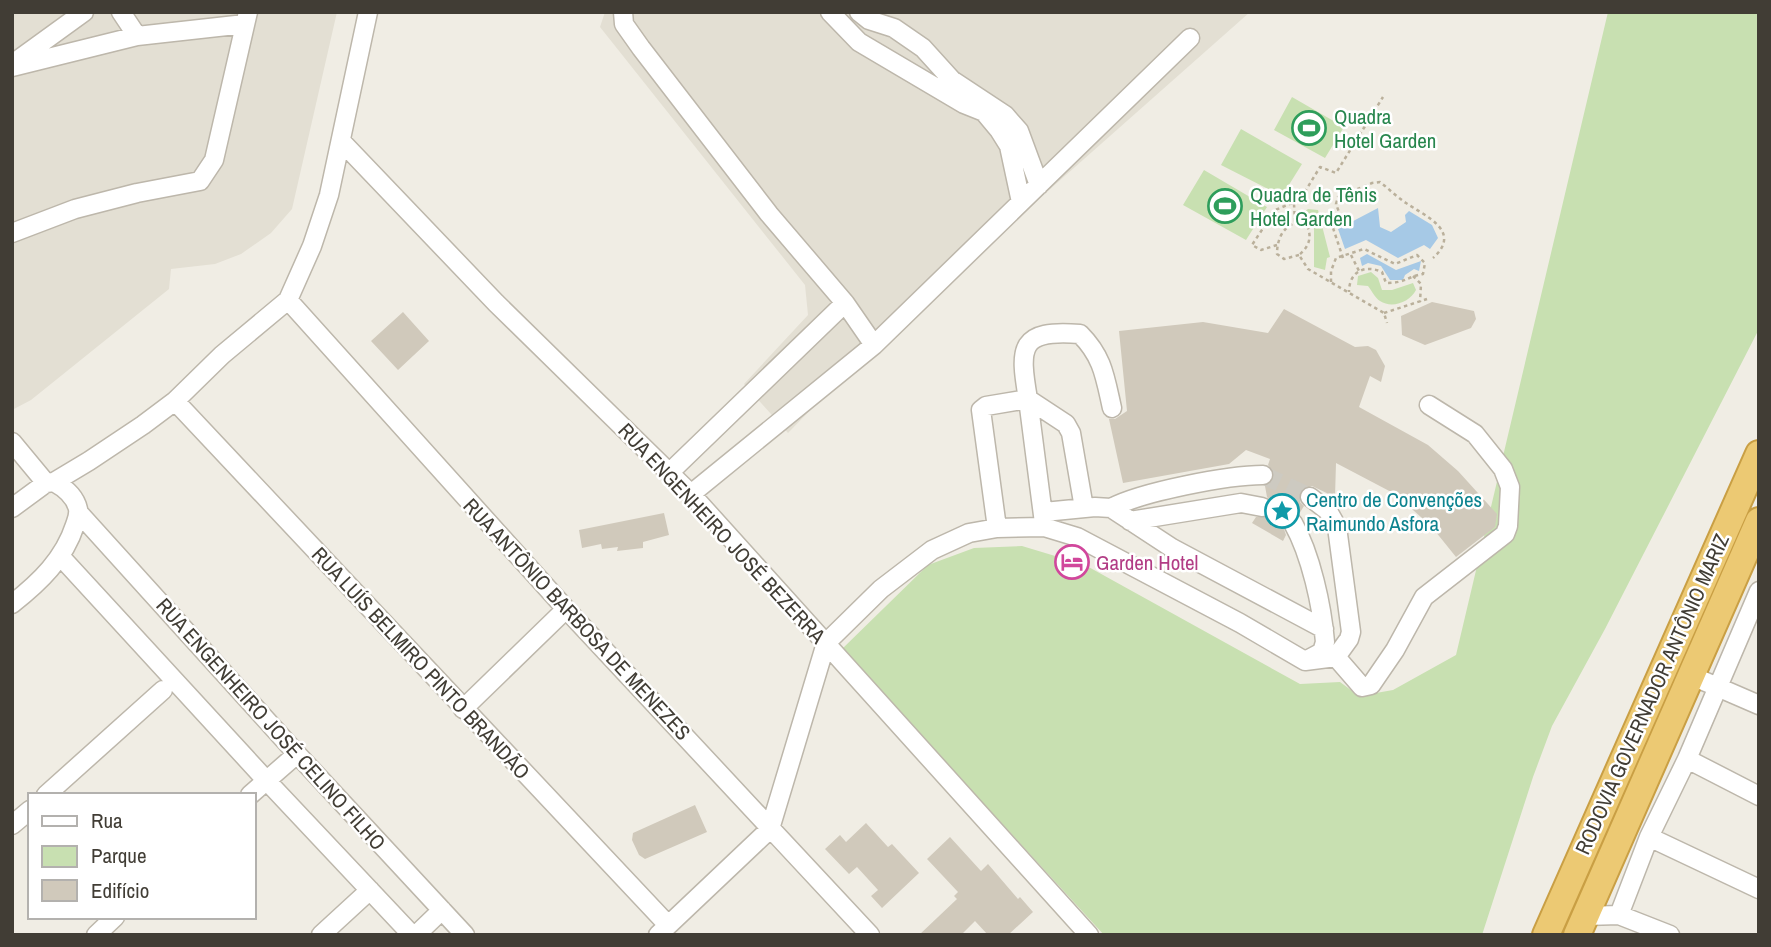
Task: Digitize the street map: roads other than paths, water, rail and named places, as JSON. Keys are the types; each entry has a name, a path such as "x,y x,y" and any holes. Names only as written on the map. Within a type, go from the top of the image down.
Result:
{"highway":[{"name":"RODOVIA GOVERNADOR ANTÔNIO MARIZ","path":"1546,935 1759,454"},
{"name":"RODOVIA GOVERNADOR ANTÔNIO MARIZ","path":"1581,925 1759,521"}],"street":[{"path":"12,65 85,12"},
{"path":"121,12 136,36"},
{"path":"12,508 50,482 89,461 175,401 222,355 288,300 312,246 329,195 368,12"},
{"path":"623,12 624,24 641,48 769,214 845,303 874,345"},
{"path":"830,12 859,42 964,104 984,112 1009,146 1021,202"},
{"path":"859,12 869,20 894,28 923,48 952,80 1005,114 1019,131 1039,185"},
{"path":"12,65 136,36 247,18 214,160 200,181 75,209 12,233"},
{"path":"691,494 874,345 1190,38"},
{"name":"RUA ENGENHEIRO JOSÉ BEZERRA","path":"342,142 496,303 691,494 1089,935"},
{"name":"RUA ANTÔNIO BARBOSA DE MENEZES","path":"288,300 565,610 770,829 860,931"},
{"path":"669,473 845,303"},
{"path":"1044,520 1023,370 1023,353 1028,342 1039,335 1061,332 1080,334 1093,347 1103,365 1112,408"},
{"path":"998,528 981,410 986,406 1028,399 1066,424 1097,508 1130,521 1172,548 1324,629"},
{"name":"RUA LUÍS BELMIRO PINTO BRANDÃO","path":"175,401 463,709 663,930"},
{"path":"1336,657 1362,687 1371,685 1395,650 1424,597 1505,534 1508,526 1510,487 1503,469 1475,433 1429,405"},
{"path":"12,442 50,482 72,495 79,513 61,557 37,583 12,604"},
{"path":"72,495 89,461"},
{"path":"663,930 770,829 826,643 881,589 932,550 969,533 1044,520 1244,475 1263,475"},
{"path":"1044,520 1240,623 1305,661 1336,657 1351,632 1337,527 1328,511 1310,497"},
{"path":"1130,521 1241,503 1262,507"},
{"path":"1077,537 1078,526 1083,517 1097,508"},
{"name":"RUA ENGENHEIRO JOSÉ CELINO FILHO","path":"79,513 465,935"},
{"path":"1293,523 1302,538 1324,629 1325,642 1322,652 1305,661"},
{"name":"RUA ENGENHEIRO JOSÉ CELINO FILHO","path":"61,557 266,780 414,935"},
{"path":"1619,915 1649,837 1687,759 1716,687 1754,612 1759,591"},
{"path":"463,709 565,610"},
{"path":"1692,676 1759,705"},
{"path":"48,793 163,690"},
{"path":"252,793 297,754"},
{"path":"1687,759 1759,796"},
{"path":"12,825 28,812"},
{"path":"1649,837 1759,889"},
{"path":"321,935 370,890"},
{"path":"414,935 442,910"},
{"path":"1581,925 1619,915 1646,930 1670,935"},
{"path":"96,935 113,919"}],"water":[{"path":"1378,208 1380,227 1391,232 1406,222 1405,215 1409,211 1432,225 1438,238 1430,249 1424,245 1398,258 1366,240 1345,249 1338,229"},
{"path":"1367,254 1396,270 1421,261 1419,271 1414,269 1405,275 1403,280 1390,280 1381,266 1368,263 1362,266 1360,258"}],"tunnel":[{"path":"1263,475 1310,497"},
{"path":"1262,507 1293,523"}],"place":[{"name":"Quadra Hotel Garden","path":"1309,128"},
{"name":"Quadra de Tênis Hotel Garden","path":"1225,206"},
{"name":"Centro de Convenções Raimundo Asfora","path":"1282,511"},
{"name":"Garden Hotel","path":"1072,562"}]}
